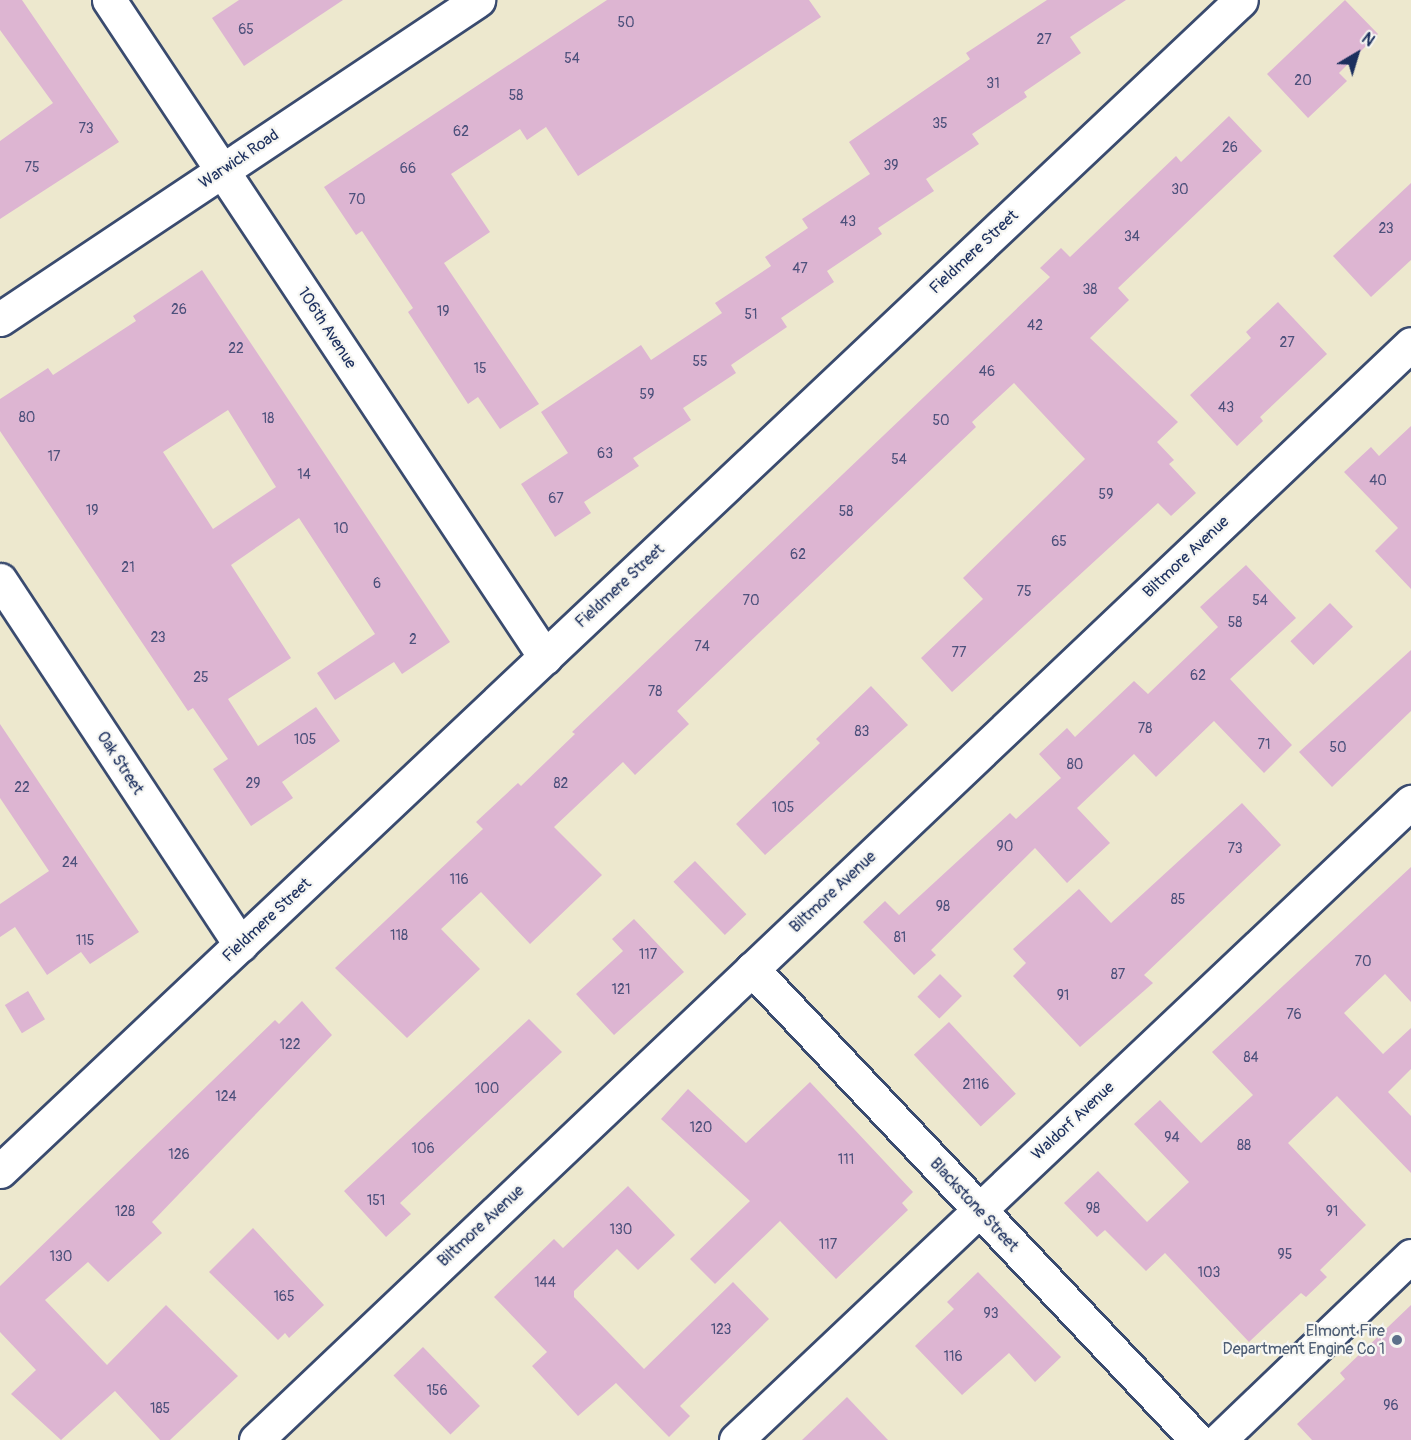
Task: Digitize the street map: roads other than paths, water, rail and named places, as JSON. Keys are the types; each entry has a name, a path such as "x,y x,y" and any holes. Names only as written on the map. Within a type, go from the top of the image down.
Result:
{"street":[{"name":"106th Avenue","path":"109,0 224,169 545,657"},
{"name":"Warwick Road","path":"0,319 478,0"},
{"name":"Fieldmere Street","path":"0,1171 1241,0"},
{"name":"Biltmore Avenue","path":"256,1440 1411,344"},
{"name":"Oak Street","path":"0,580 241,945"},
{"name":"Waldorf Avenue","path":"736,1440 1411,802"},
{"name":"Blackstone Street","path":"752,969 1197,1440"},
{"path":"1219,1440 1411,1256"}],"place":[{"name":"Elmont Fire Department Engine Co 1","path":"1397,1340"}]}
